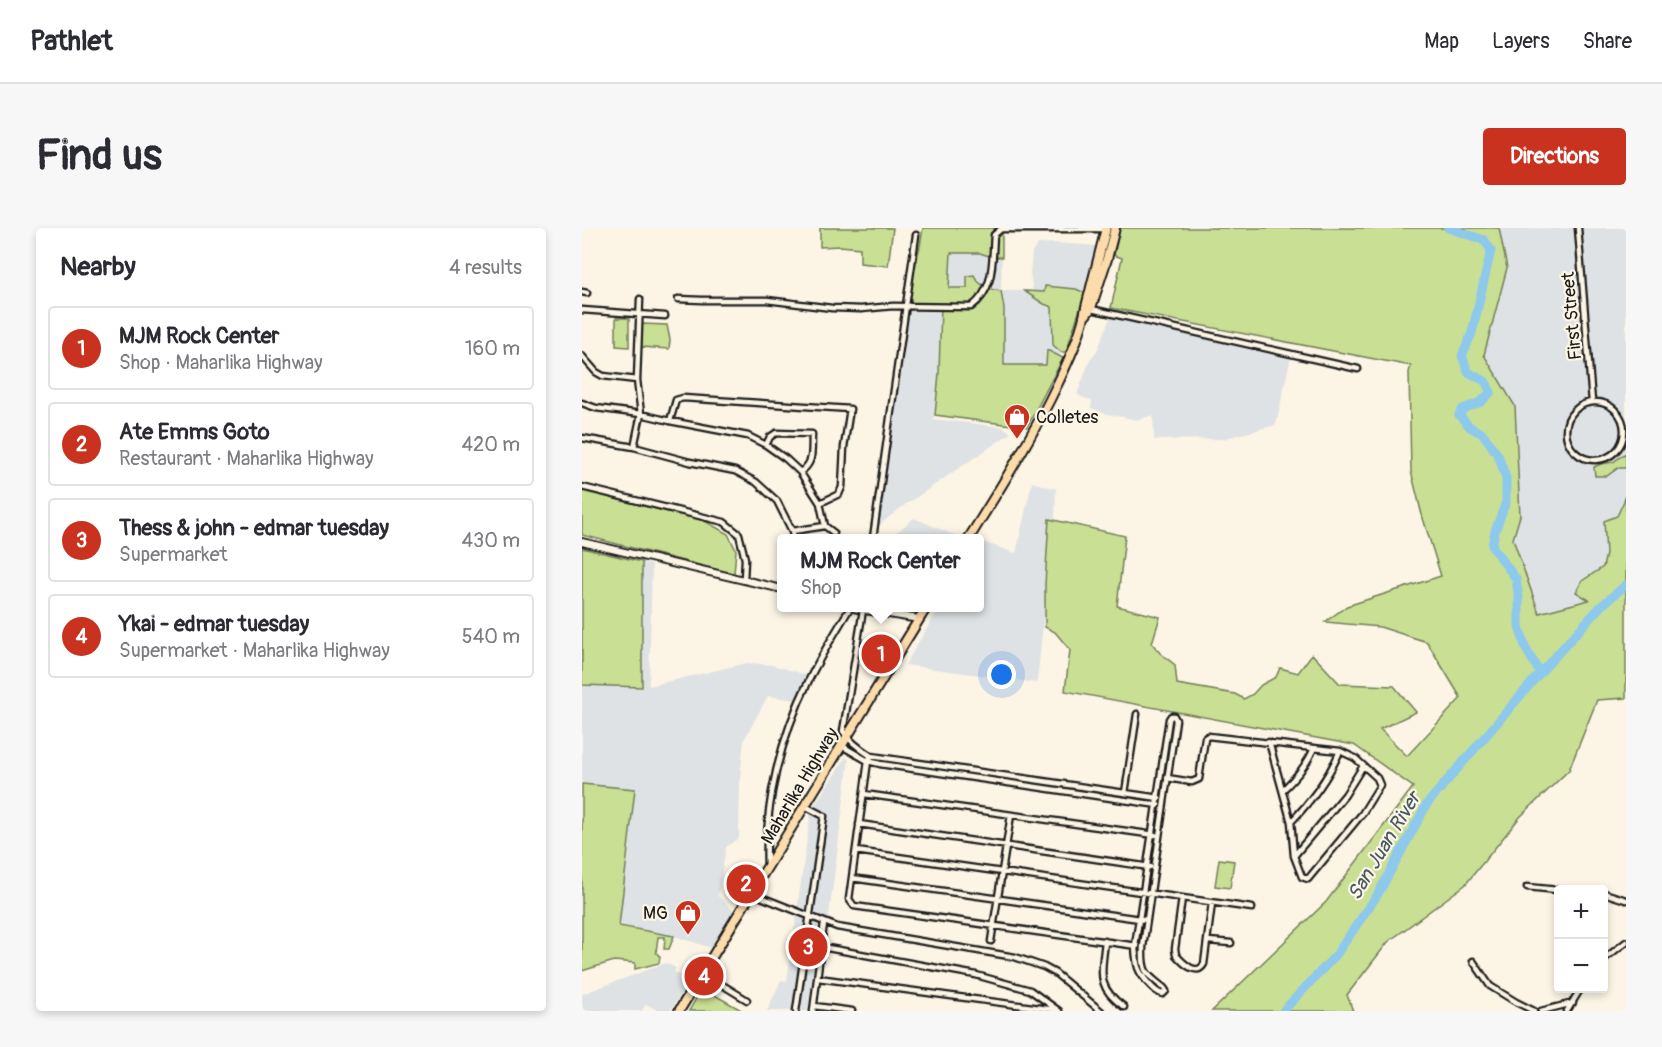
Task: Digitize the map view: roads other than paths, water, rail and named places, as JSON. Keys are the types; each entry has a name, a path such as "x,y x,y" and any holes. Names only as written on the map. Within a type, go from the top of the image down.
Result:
{"highway":[{"path":"1088,308 1106,228"},
{"path":"972,534 1017,462 1066,367 1107,259 1115,228"},
{"name":"Maharlika Highway","path":"679,1011 923,612"}],"street":[{"path":"678,299 767,300 832,308 972,307 980,301 990,284 994,235 1001,229 1106,228"},
{"name":"First Street","path":"1578,228 1592,402"},
{"path":"874,534 916,235"},
{"path":"634,447 641,414 637,380 640,299"},
{"path":"1088,308 1358,369"},
{"path":"582,309 665,316"},
{"path":"582,356 596,372 603,376 637,380"},
{"path":"669,421 676,400 683,398 850,409 844,447 842,487 839,494 820,503"},
{"path":"1592,402 1604,403 1615,409 1622,419 1624,430 1622,442 1614,453 1602,459 1589,459 1580,455 1567,439 1566,428 1569,418 1578,407 1592,402"},
{"path":"582,403 596,408 641,414 748,436 766,445 800,472 820,503 825,526 834,533"},
{"path":"766,445 776,433 812,434 810,463 800,472"},
{"path":"582,438 634,447 735,471 756,482 777,501 792,534"},
{"path":"582,487 724,522 738,534 745,559 744,580"},
{"path":"792,531 825,526"},
{"path":"582,542 777,588"},
{"path":"767,868 766,849 770,804 776,769 788,729 809,678 849,612"},
{"path":"862,612 843,731 870,758 1165,798"},
{"path":"875,612 919,619"},
{"path":"1124,799 1137,714"},
{"path":"1174,716 1176,720 1168,778 1142,962 1146,974 1164,988 1165,993 1158,993 1141,977 1136,964 1135,946 1169,719 1174,716"},
{"path":"1161,777 1192,782 1198,778 1205,738 1209,736 1269,742 1314,748 1340,752 1355,758 1377,778 1380,785 1362,814 1308,879 1302,877 1294,856 1291,822 1269,742"},
{"path":"842,746 880,764 1164,806"},
{"path":"1283,790 1299,774 1314,748"},
{"path":"1291,822 1322,787 1340,752"},
{"path":"870,758 849,899 854,906 1143,947"},
{"path":"1294,856 1345,795 1363,766"},
{"path":"864,794 1159,836"},
{"path":"796,1011 824,816 805,806"},
{"path":"991,941 1011,815"},
{"path":"859,824 1154,868"},
{"path":"856,851 1252,908"},
{"path":"852,878 1147,920"},
{"path":"1527,887 1554,890"},
{"path":"751,893 837,927 1015,957 1055,973 1101,1011"},
{"path":"1608,894 1626,900"},
{"path":"1182,898 1175,949 1177,958 1197,970 1204,964 1212,903"},
{"path":"824,923 814,1008 852,1011"},
{"path":"1105,941 1102,978 1104,985 1112,999 1124,1007"},
{"path":"1208,941 1231,943"},
{"path":"1608,956 1626,942"},
{"path":"822,947 987,978 1029,990 1058,1011"},
{"path":"1473,961 1490,986 1534,1011"},
{"path":"703,973 747,1000"},
{"path":"818,978 1058,1011"},
{"path":"1568,1011 1578,993"},
{"path":"1541,1011 1573,1003"}],"waterway":[{"path":"1448,228 1484,240 1491,250 1472,333 1462,356 1468,372 1485,381 1491,392 1481,402 1463,409 1459,415 1470,427 1483,434 1498,455 1506,478 1506,502 1492,546 1516,579 1519,626 1526,649 1540,673"},
{"name":"San Juan River","path":"1283,1011 1336,955 1378,894 1427,804 1540,673 1601,606 1626,585"}],"place":[{"name":"Colletes","path":"1017,440"},
{"name":"MJM Rock Center","path":"881,654"},
{"name":"Ate Emms Goto","path":"746,884"},
{"name":"MG","path":"688,936"},
{"name":"Thess & john - edmar tuesday","path":"808,947"},
{"name":"Ykai - edmar tuesday","path":"704,976"}]}
